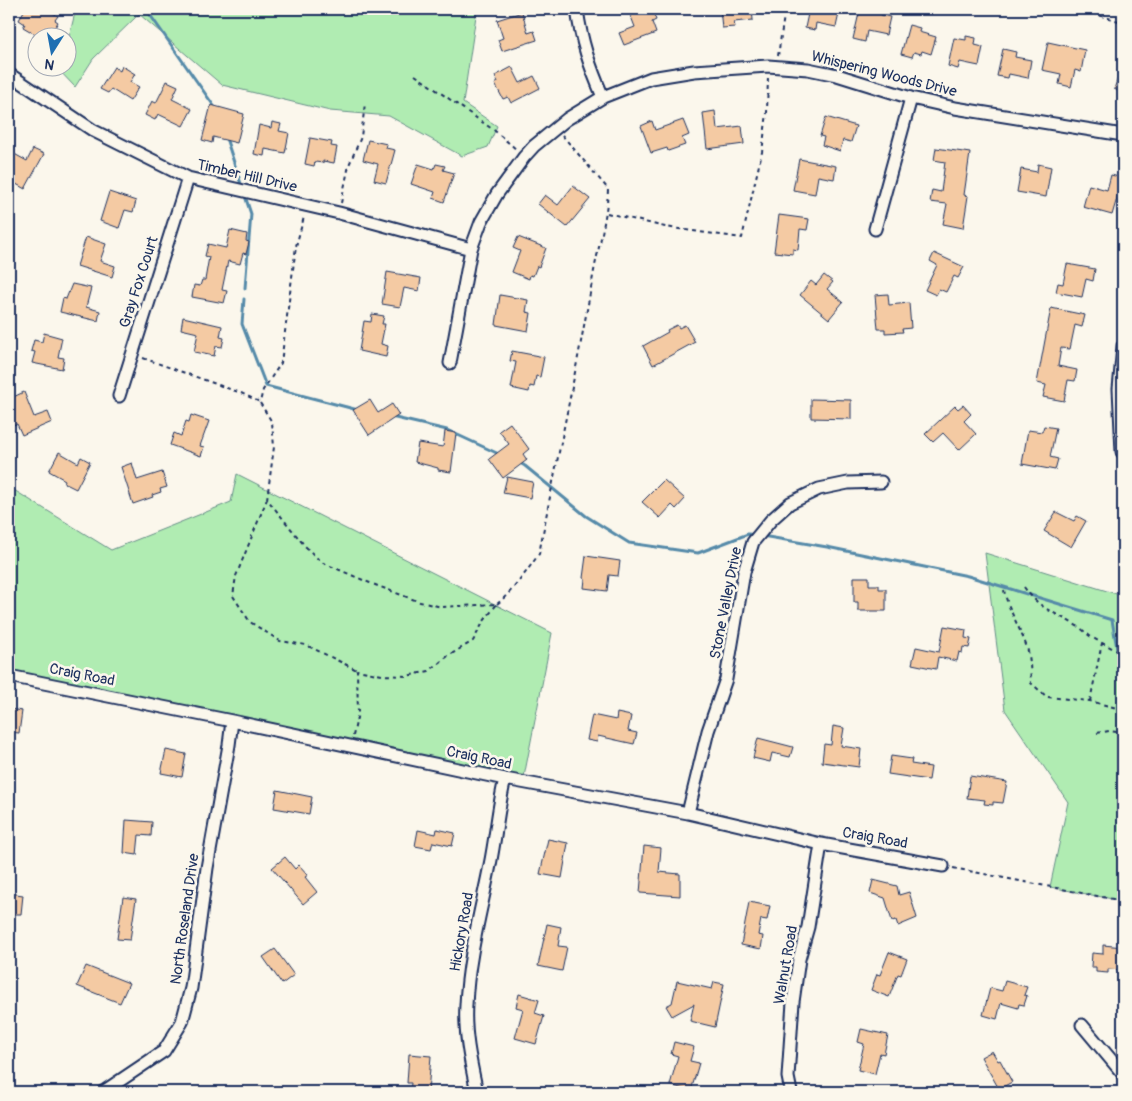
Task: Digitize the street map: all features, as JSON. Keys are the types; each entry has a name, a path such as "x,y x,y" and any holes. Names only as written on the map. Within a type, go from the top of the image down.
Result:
{"street":[{"path":"577,9 580,34 590,67 603,96"},
{"name":"Whispering Woods Drive","path":"450,363 471,249 481,222 497,194 534,146 567,119 603,96 650,78 694,71 772,66 808,69 837,75 911,98 988,114 1123,134"},
{"name":"Timber Hill Drive","path":"9,74 94,131 188,178 339,213 471,249"},
{"path":"875,229 911,98"},
{"name":"Gray Fox Court","path":"119,396 188,178"},
{"path":"1122,452 1120,389 1123,346"},
{"name":"Stone Valley Drive","path":"688,813 708,731 726,679 744,572 753,542 771,520 790,503 819,488 848,483 881,482"},
{"name":"Craig Road","path":"9,676 505,779 688,813 821,844 943,866"},
{"name":"North Roseland Drive","path":"108,1091 164,1052 182,1022 191,988 207,868 232,721"},
{"name":"Hickory Road","path":"476,1092 468,1052 466,1006 472,955 492,857 498,808 505,779"},
{"name":"Walnut Road","path":"791,1092 788,1077 793,1002 799,959 808,927 821,844"},
{"path":"1082,1025 1123,1074"}],"path":[{"path":"607,213 665,227 742,238 762,152 772,66 785,9"},
{"path":"1077,9 1119,21 1123,16"},
{"path":"415,75 495,132 524,157"},
{"path":"339,213 349,166 361,137 365,103"},
{"path":"132,354 241,393 260,402 272,422 274,447 267,498 236,576 232,596 250,622 280,641 306,645 357,670 382,676 407,676 429,671 448,656 473,641 496,604 508,595 539,554 594,268 607,213 608,189 556,128"},
{"path":"260,402 263,390 281,363 296,246 304,218 310,206"},
{"path":"267,498 305,546 322,562 420,602 442,607 496,604"},
{"path":"1024,587 1033,600 1055,615 1078,627 1088,636 1114,648 1123,656"},
{"path":"1004,590 1006,603 1012,610 1028,650 1031,683 1047,697 1090,701 1123,708"},
{"path":"1090,701 1102,643"},
{"path":"350,746 358,713 357,670"},
{"path":"1097,733 1109,731 1123,733"},
{"path":"943,866 1123,901"}],"green space":[{"path":"76,9 477,9 463,103 497,126 488,147 462,156 389,116 330,111 222,85 139,14 93,59 75,87 66,78 78,78 78,28 71,28"},
{"path":"237,474 552,633 523,782 9,676 9,487 111,550 231,502"},
{"path":"985,553 1123,596 1123,901 1050,887 1068,802 1005,710"}],"building":[{"path":"25,9 46,9 58,16 55,20 58,22 55,28 28,28 28,30 23,27 25,24 19,20"},
{"path":"628,9 652,9 656,20 652,22 656,33 624,45 619,33 635,27"},
{"path":"720,9 752,9 753,20 734,22 735,27 722,28"},
{"path":"809,9 840,9 836,27 816,23 815,30 805,28"},
{"path":"860,9 882,9 881,15 890,17 886,35 867,31 865,42 853,39"},
{"path":"522,12 528,33 534,31 537,40 502,51 498,40 503,38 497,20"},
{"path":"909,25 920,28 919,32 936,37 931,54 922,51 921,54 914,52 912,57 901,54"},
{"path":"966,36 976,38 975,45 983,47 979,66 960,62 958,69 948,66 954,38 966,40"},
{"path":"1048,42 1085,50 1081,72 1075,70 1071,87 1059,84 1061,74 1042,70"},
{"path":"1003,49 1016,52 1015,57 1031,60 1028,78 1009,74 1008,78 997,76"},
{"path":"122,66 135,74 130,82 139,87 130,101 111,89 108,93 100,89 114,67 120,71"},
{"path":"1123,66 1123,93 1114,89"},
{"path":"512,67 520,83 534,76 540,88 511,103 508,97 503,99 495,84 498,82 495,76"},
{"path":"167,81 178,86 172,99 192,109 183,126 158,114 155,120 145,115 152,101 156,103"},
{"path":"211,105 244,114 237,143 213,137 212,143 202,140"},
{"path":"715,111 717,129 742,126 744,144 707,149 703,113"},
{"path":"826,117 856,126 851,142 843,140 840,151 822,145 824,137 820,136"},
{"path":"683,120 689,135 682,138 685,145 668,151 667,148 651,153 641,126 652,121 655,130"},
{"path":"272,122 281,124 279,131 289,133 285,153 265,149 264,156 254,154 259,125 271,128"},
{"path":"310,138 332,142 331,146 337,147 334,163 323,161 323,163 315,162 314,166 305,164"},
{"path":"368,140 387,144 386,148 395,150 386,183 374,180 378,164 363,160"},
{"path":"936,148 970,153 964,195 968,196 963,228 943,224 947,204 930,202 932,190 941,192 945,162 934,160"},
{"path":"33,149 44,154 25,189 9,180 9,151 27,161"},
{"path":"799,159 836,166 834,179 818,176 815,194 793,190"},
{"path":"418,164 434,169 436,164 445,166 443,170 454,173 444,202 433,198 435,192 411,184"},
{"path":"1038,164 1051,167 1046,197 1017,192 1021,169 1037,172"},
{"path":"1111,175 1123,178 1112,215 1083,207 1089,185 1107,190"},
{"path":"573,186 590,199 567,227 538,204 545,195 558,205"},
{"path":"109,192 136,201 133,212 125,210 119,228 100,221"},
{"path":"779,215 809,219 807,230 800,229 798,250 793,249 793,254 774,252"},
{"path":"230,230 247,234 246,241 249,242 246,254 243,253 240,264 228,261 222,290 227,291 224,303 192,297 194,285 200,286 202,280 205,280 209,257 205,256 208,244 226,248"},
{"path":"86,237 106,244 100,261 115,266 112,277 77,266"},
{"path":"518,237 546,248 539,267 537,266 533,276 530,275 529,279 512,272 520,251 513,248"},
{"path":"934,253 964,267 958,278 954,276 946,292 939,289 936,295 925,290 937,265 930,261"},
{"path":"1067,264 1095,269 1093,281 1086,279 1082,297 1056,292 1058,283 1063,284"},
{"path":"387,272 421,278 419,291 404,288 400,307 382,304"},
{"path":"824,275 833,282 827,289 843,302 829,319 800,295 811,281 816,285"},
{"path":"72,284 91,288 86,307 100,311 98,321 60,312 63,298 66,299"},
{"path":"888,294 889,305 909,303 911,328 902,329 903,332 885,333 885,329 878,329 875,295"},
{"path":"500,295 528,300 526,312 531,313 528,331 496,325"},
{"path":"1051,308 1085,315 1082,327 1075,325 1070,349 1061,348 1058,366 1077,370 1075,381 1068,380 1064,401 1043,397 1046,385 1037,383"},
{"path":"372,314 384,316 382,324 385,324 381,344 388,346 386,357 359,351 364,321 371,322"},
{"path":"183,317 222,326 220,337 224,338 222,347 216,346 214,356 194,352 198,333 181,329"},
{"path":"677,325 679,328 685,325 695,342 653,365 643,346"},
{"path":"44,333 62,338 58,357 64,358 62,369 32,363 35,352 31,351 34,340 42,342"},
{"path":"512,351 544,357 540,377 536,376 534,387 530,386 529,392 511,388 516,362 510,361"},
{"path":"24,392 34,417 48,412 52,422 22,435 17,424 13,425 9,415 9,412 14,410 9,399"},
{"path":"811,399 851,400 851,419 811,418"},
{"path":"370,400 378,413 392,404 399,415 369,435 353,410"},
{"path":"963,405 971,414 964,421 976,434 959,450 943,433 933,442 925,434 955,406 958,409"},
{"path":"191,415 209,421 200,446 204,447 201,456 170,445 174,433 181,436 186,421 189,422"},
{"path":"510,423 529,449 523,454 527,460 503,478 489,459 509,444 499,431"},
{"path":"1044,426 1056,428 1050,457 1058,459 1055,470 1022,464 1028,430 1042,432"},
{"path":"445,431 456,433 451,472 438,470 438,468 415,462 418,443 443,447"},
{"path":"59,452 78,463 81,457 90,462 76,489 64,483 65,480 49,471"},
{"path":"132,463 137,480 162,472 167,487 160,489 161,492 152,495 153,497 133,504 121,467"},
{"path":"507,477 533,482 530,498 503,493"},
{"path":"664,480 685,499 676,509 672,505 660,518 642,502"},
{"path":"1056,512 1074,521 1077,516 1086,521 1071,547 1044,531"},
{"path":"586,556 620,561 618,576 609,575 607,591 584,588 585,579 583,578"},
{"path":"854,577 869,577 869,585 879,585 879,589 886,589 886,611 858,611 858,602 854,602"},
{"path":"944,626 966,630 965,638 971,639 969,648 963,647 962,653 959,652 957,661 938,657 936,669 912,664 916,647 939,652"},
{"path":"9,709 22,711 19,733 9,732"},
{"path":"617,713 631,716 628,731 637,733 634,744 598,736 597,742 587,740 592,715 616,720"},
{"path":"833,726 844,728 841,746 861,749 859,767 822,762 824,744 831,745"},
{"path":"758,738 793,747 790,757 772,753 770,762 753,758"},
{"path":"166,750 186,754 182,777 161,773"},
{"path":"891,756 912,759 911,764 931,767 929,780 888,774"},
{"path":"970,776 1007,782 1003,803 993,802 993,805 984,804 985,800 967,798"},
{"path":"277,790 312,797 309,814 274,808"},
{"path":"126,820 152,822 151,836 139,835 137,855 124,853"},
{"path":"437,829 455,833 452,846 433,842 431,849 415,846 418,830 436,834"},
{"path":"548,839 568,843 562,878 540,874"},
{"path":"644,846 661,848 659,872 680,874 680,896 640,893"},
{"path":"285,857 295,869 299,865 308,875 305,877 317,892 303,904 272,868"},
{"path":"873,880 897,886 899,895 909,892 917,918 898,926 896,920 892,921 885,898 870,893"},
{"path":"9,893 23,895 21,914 9,914"},
{"path":"123,897 136,899 130,940 117,939"},
{"path":"749,902 770,906 767,920 761,919 758,935 763,936 761,949 741,945"},
{"path":"547,924 561,927 558,946 567,947 562,971 538,966"},
{"path":"1103,945 1123,947 1123,970 1108,969 1108,973 1096,972 1096,967 1091,967 1092,953 1103,954"},
{"path":"275,949 294,975 282,984 263,957"},
{"path":"889,952 907,959 901,975 898,974 889,997 871,990 877,974 880,975"},
{"path":"86,966 129,983 120,1003 77,986"},
{"path":"677,981 712,989 714,982 724,984 715,1027 690,1021 694,1004 672,1016 666,1006 672,1003"},
{"path":"1005,981 1027,987 1024,995 1027,996 1024,1005 1019,1004 1018,1008 1001,1003 997,1019 983,1015 990,988 1002,991"},
{"path":"519,994 539,1000 535,1013 544,1016 536,1044 515,1038 523,1009 516,1007"},
{"path":"861,1029 888,1035 884,1054 880,1053 875,1074 858,1070 864,1044 858,1042"},
{"path":"674,1042 694,1047 690,1061 699,1063 691,1091 670,1085 678,1056 671,1054"},
{"path":"992,1051 998,1061 1000,1060 1012,1082 999,1089 981,1057"},
{"path":"409,1054 431,1056 428,1092 410,1092 411,1083 407,1083"}],"waterway":[{"path":"146,9 216,109"},
{"path":"226,138 242,187"},
{"path":"244,193 251,214 245,288"},
{"path":"244,299 242,324 266,386 358,410"},
{"path":"391,417 447,430 501,455"},
{"path":"520,463 586,516 629,543 698,553 748,534 756,535"},
{"path":"762,536 827,547 968,576 1112,620 1123,682"}]}
